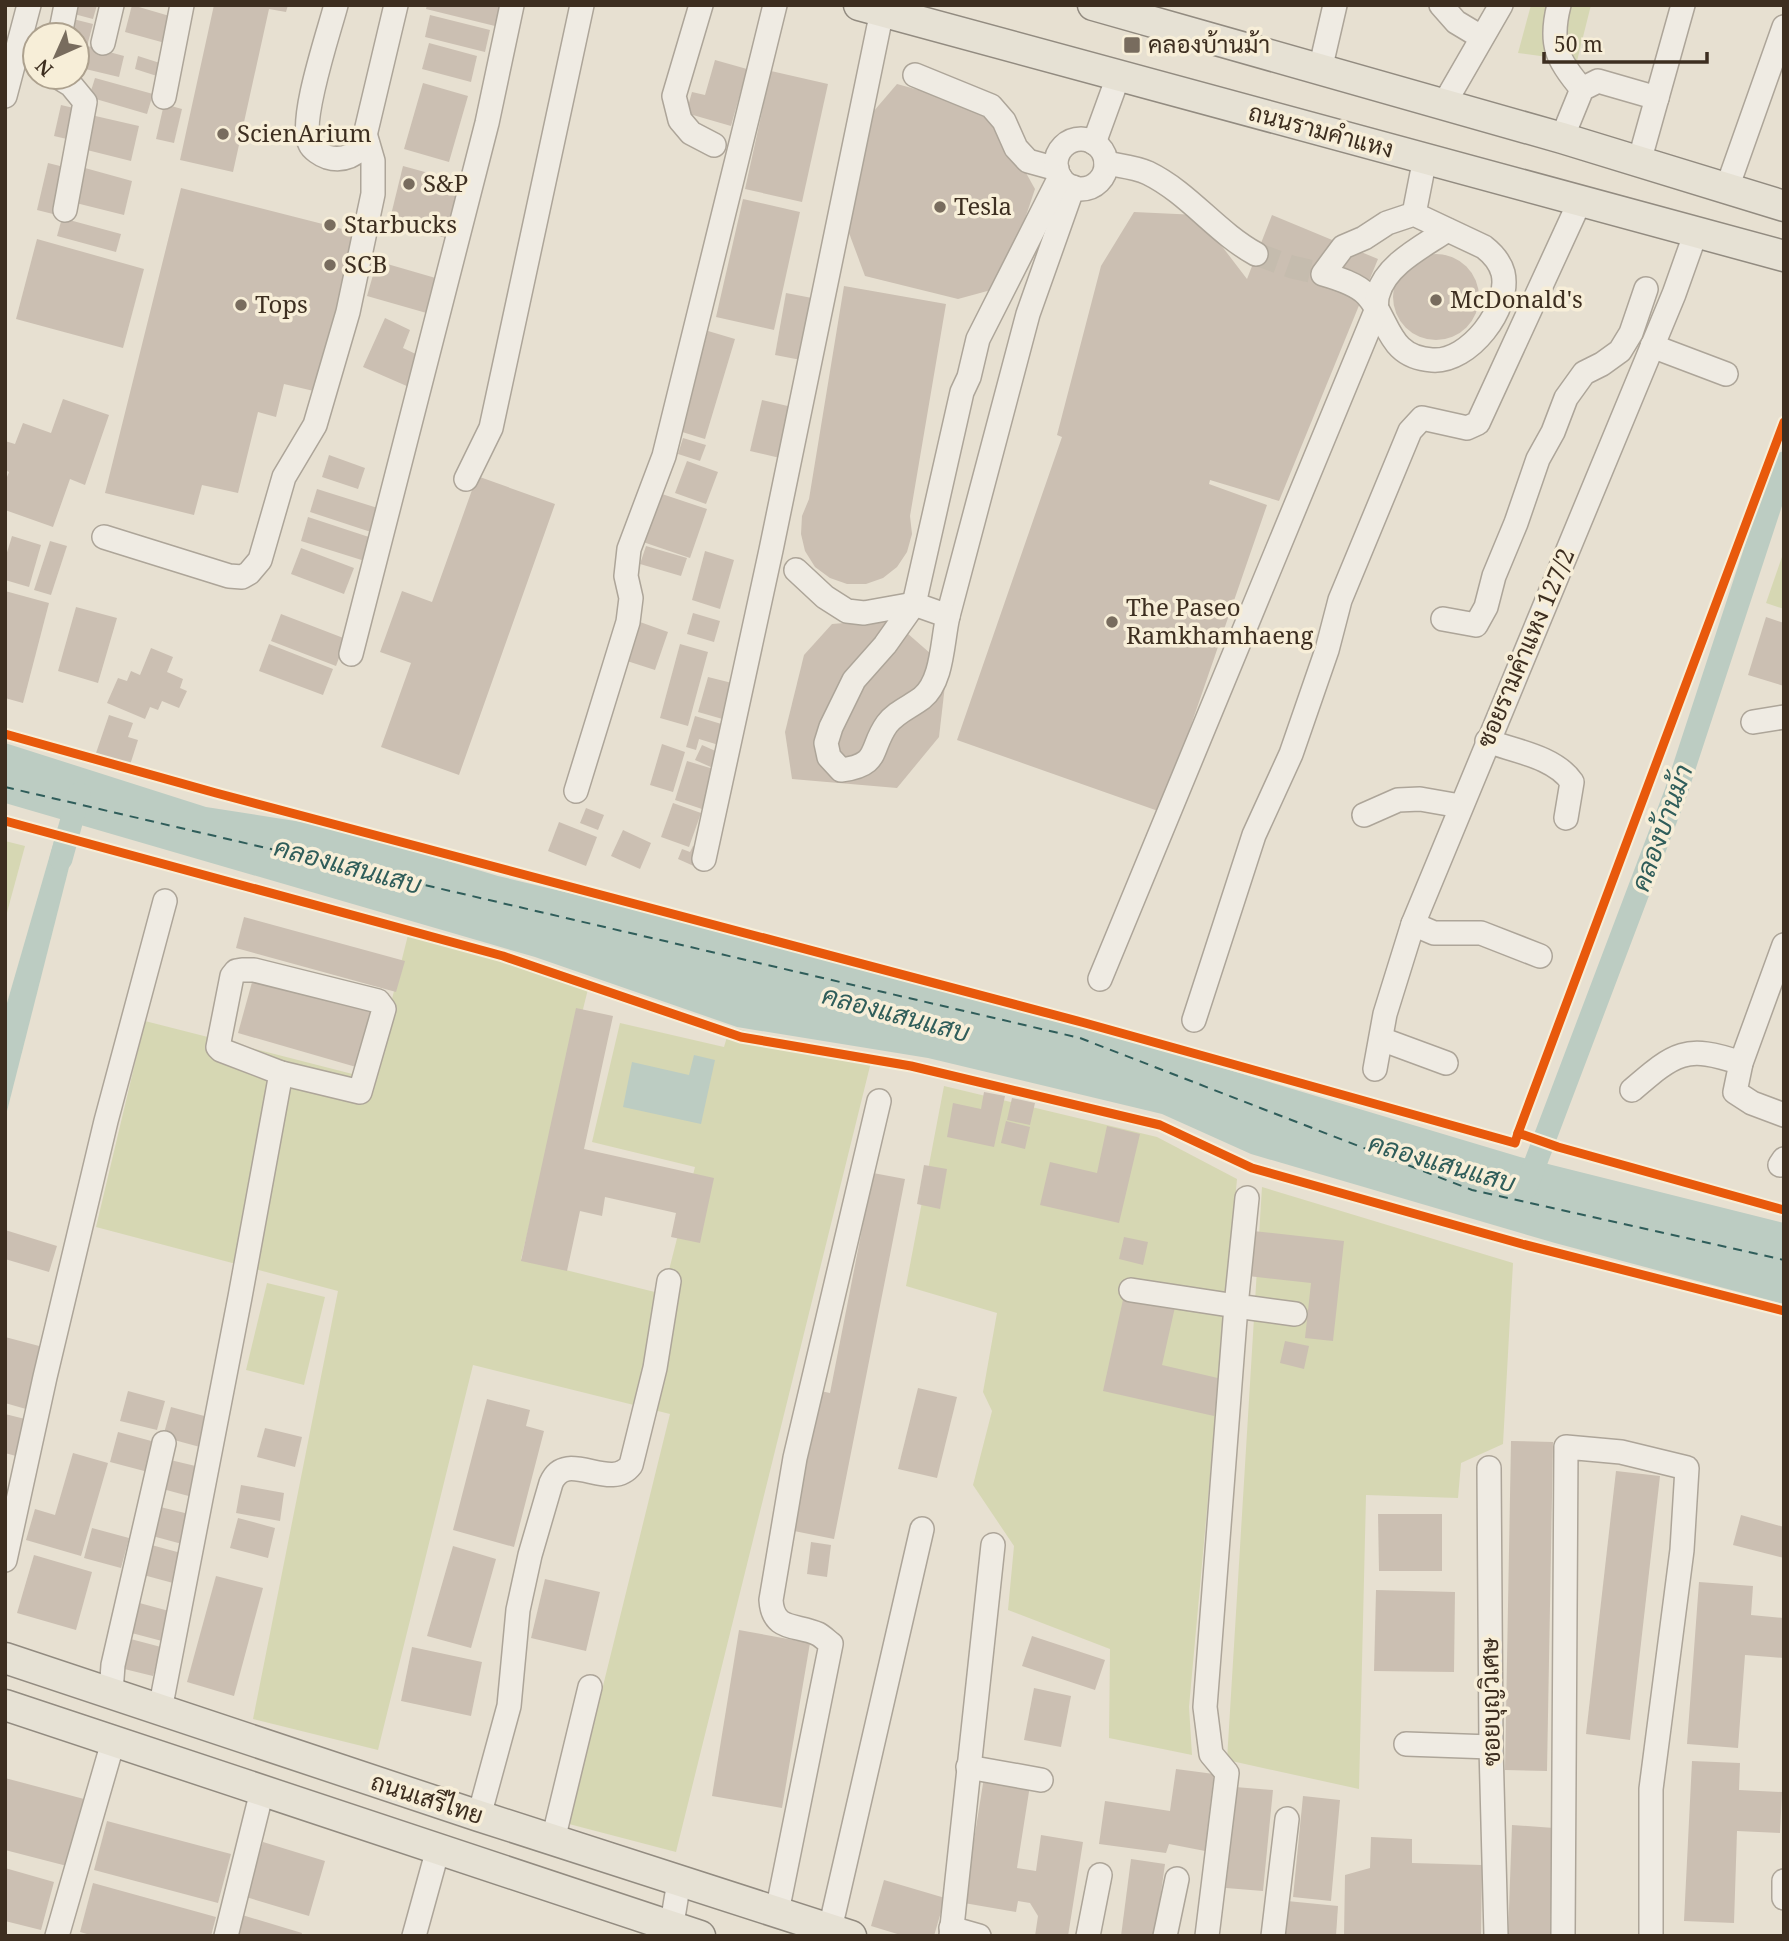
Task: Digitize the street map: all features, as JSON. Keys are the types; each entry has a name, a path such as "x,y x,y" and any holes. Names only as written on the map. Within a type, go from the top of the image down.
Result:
{"main road":[{"path":"1093,5 1163,14 1320,70 1562,138 1784,206"},
{"name":"ถนนรามคำแหง","path":"875,7 1118,77 1784,256"},
{"name":"ถนนเสรีไทย","path":"5,1658 479,1816 840,1932"},
{"name":"ถนนเสรีไทย","path":"5,1705 438,1849 671,1931 700,1936"}],"street":[{"path":"5,96 29,5"},
{"path":"103,43 112,5"},
{"path":"164,97 182,5"},
{"path":"336,5 307,114 307,134 310,146 325,157 339,159 354,156 362,148 396,5"},
{"path":"351,654 487,123 512,5"},
{"path":"466,478 491,428 582,5"},
{"path":"701,5 674,96 680,120 691,133 714,145"},
{"path":"576,791 628,622 631,598 626,576 629,549 664,456 775,5"},
{"path":"1320,70 1335,5"},
{"path":"1441,5 1456,22 1481,37"},
{"path":"1444,104 1501,5"},
{"path":"1559,5 1554,41 1558,57 1582,89"},
{"path":"1639,162 1683,5"},
{"path":"704,859 771,550 875,7"},
{"path":"1727,188 1784,27"},
{"path":"915,75 991,106 1004,121 1016,148 1028,161 1063,178 1081,189 1096,184 1102,178 1106,163 1104,155 1094,143 1079,139 1064,145 1058,153 1063,178 948,616 937,671 924,696 886,725 874,752 865,764 841,770 829,757 826,743 831,727 854,680 885,645 914,604 962,392 969,377 978,340 1063,178"},
{"path":"1094,143 1118,77"},
{"path":"1562,138 1582,89 1598,80 1657,98"},
{"path":"65,210 85,102 76,91"},
{"path":"104,537 229,576 242,577 256,566 284,477 315,425 348,312 373,194 373,161 366,137"},
{"path":"1413,214 1425,158"},
{"path":"1106,163 1144,172 1160,180 1225,235 1256,254"},
{"path":"1194,1020 1254,835 1290,754 1326,650 1340,600 1410,431 1422,418 1467,428 1478,423 1580,201"},
{"path":"1413,214 1484,247 1493,255 1504,276 1492,321 1467,349 1440,360 1412,355 1397,345 1366,293 1323,274 1343,247 1364,238 1387,223 1413,214"},
{"path":"1100,979 1376,311 1378,293 1387,277 1402,261 1447,230"},
{"name":"ซอยรามคำแหง 127/2","path":"1375,1069 1395,976 1413,924 1652,346 1696,232"},
{"path":"1443,619 1476,625 1486,607 1494,576 1538,459 1553,432 1566,398 1584,373 1620,351 1632,333 1646,289"},
{"path":"1652,346 1726,374"},
{"path":"796,570 825,597 847,611 864,614 914,604 948,616"},
{"path":"1753,722 1784,717"},
{"path":"1488,741 1552,764 1567,775 1572,782 1566,818"},
{"path":"1363,816 1398,800 1420,799 1460,806"},
{"path":"5,1560 106,1121 165,901"},
{"path":"1413,924 1434,933 1480,933 1540,956"},
{"path":"1784,945 1741,1063 1735,1092 1784,1115"},
{"path":"254,970 378,1001 383,1005 360,1092 280,1076 225,1054 218,1047 232,976 236,971 254,970"},
{"path":"1381,1039 1446,1063"},
{"path":"1632,1090 1667,1060 1685,1053 1701,1052 1741,1063"},
{"path":"160,1710 280,1076"},
{"path":"777,1912 831,1644 820,1634 797,1629 779,1621 772,1611 771,1600 795,1458 879,1101"},
{"path":"1207,1936 1227,1773 1211,1754 1205,1707 1247,1198"},
{"path":"479,1816 509,1706 518,1610 530,1555 553,1477 563,1469 580,1469 613,1476 625,1473 631,1465 652,1379 669,1281"},
{"path":"1131,1290 1296,1314"},
{"path":"111,1692 113,1665 164,1443"},
{"path":"1563,1936 1566,1447 1621,1452 1687,1468 1682,1550 1651,1789 1651,1936"},
{"name":"ซอยบุญวิเศษ","path":"1489,1468 1491,1747 1496,1936"},
{"path":"840,1932 922,1529"},
{"path":"979,1936 951,1932 993,1545"},
{"path":"553,1840 590,1687"},
{"path":"59,1935 113,1742"},
{"path":"1406,1744 1491,1747"},
{"path":"968,1767 1041,1780"},
{"path":"226,1936 262,1791"},
{"path":"1273,1936 1287,1819"},
{"path":"414,1936 438,1849"},
{"path":"1088,1936 1100,1875"},
{"path":"1166,1936 1177,1879"},
{"path":"671,1931 679,1881"},
{"path":"1784,1881 1784,1898"}],"green space":[{"path":"1531,5 1591,5 1577,61 1518,53"},
{"path":"1784,551 1784,609 1766,603"},
{"path":"5,841 25,846 5,920"},
{"path":"408,935 590,981 521,1259 663,1294 695,1167 592,1142 620,1023 724,1047 730,1027 871,1062 676,1852 569,1824 670,1414 473,1365 378,1750 253,1719 338,1291 96,1227 145,1021 372,1079"},
{"path":"944,1086 1157,1137 1237,1179 1189,1707 1192,1755 1109,1738 1110,1649 1008,1610 1014,1546 973,1485 992,1411 983,1392 997,1313 906,1286"},
{"path":"1262,1187 1513,1263 1503,1444 1461,1463 1458,1498 1366,1495 1359,1789 1227,1760"},
{"path":"267,1283 325,1297 304,1385 246,1370"}],"water":[{"name":"คลองแสนแสบ","path":"5,743 206,807 333,827 498,876 741,934 1196,1060 1520,1157 1784,1223 1784,1304 1555,1243 1251,1154 1162,1114 928,1058 737,1027 535,957 5,803"},
{"path":"58,827 78,832 5,1119 5,1010"},
{"path":"694,1055 715,1060 701,1124 623,1107 632,1062 689,1075"}],"building":[{"path":"76,5 97,5 93,19 74,14"},
{"path":"132,5 173,17 165,43 125,32"},
{"path":"214,5 288,5 286,12 269,9 233,172 180,160"},
{"path":"427,5 500,5 495,26 426,9"},
{"path":"430,15 490,30 485,52 425,37"},
{"path":"429,43 477,56 471,82 422,69"},
{"path":"91,47 124,56 119,77 91,70"},
{"path":"138,56 163,64 160,77 135,69"},
{"path":"715,60 747,69 731,126 686,113 692,92 705,95"},
{"path":"771,71 828,84 802,202 745,189"},
{"path":"95,78 153,94 147,114 89,97"},
{"path":"423,83 468,96 449,162 404,149"},
{"name":"Tesla","path":"897,84 991,110 1035,189 1002,287 958,299 865,276 846,225 873,112"},
{"path":"164,104 182,109 174,143 156,139"},
{"path":"61,105 78,109 71,140 54,136"},
{"path":"91,115 139,126 131,161 83,149"},
{"path":"48,163 64,167 53,214 37,210"},
{"path":"403,166 465,183 450,239 389,223"},
{"path":"85,168 132,181 124,215 76,203"},
{"path":"181,188 358,233 318,392 284,384 276,417 258,412 238,493 202,485 194,515 105,493"},
{"path":"743,199 800,212 774,330 716,317"},
{"path":"1134,212 1198,215 1247,279 1272,215 1378,259 1279,501 1210,480 1209,484 1267,505 1161,812 957,740 1062,437 1057,435 1101,266"},
{"path":"62,218 121,234 116,252 57,236"},
{"path":"37,239 144,269 123,348 16,319"},
{"name":"McDonald's","path":"1436,254 1460,261 1472,273 1479,297 1472,321 1460,333 1436,340 1412,333 1400,321 1393,297 1400,273 1412,261"},
{"path":"377,261 439,279 430,314 367,296"},
{"path":"844,286 946,304 910,516 912,534 907,552 897,567 883,578 866,584 847,584 830,578 815,567 805,551 801,534"},
{"path":"786,293 812,298 801,360 775,355"},
{"path":"385,318 410,330 403,348 422,357 409,387 363,367"},
{"path":"708,331 735,339 705,439 679,431"},
{"path":"63,399 109,415 85,485 70,479 53,527 5,510 5,482 9,472 5,470 5,441 15,444 23,423 51,433"},
{"path":"762,400 792,407 780,458 750,451"},
{"path":"683,438 706,445 700,461 678,454"},
{"path":"329,455 365,468 358,489 322,477"},
{"path":"687,461 718,472 706,504 675,493"},
{"path":"477,476 555,504 459,775 381,747 411,663 380,652 402,591 432,602"},
{"path":"317,489 384,510 377,534 310,512"},
{"path":"659,493 707,509 690,558 643,542"},
{"path":"308,517 375,539 368,562 301,541"},
{"path":"12,536 41,545 29,587 5,580 5,559"},
{"path":"50,541 67,546 51,595 34,590"},
{"path":"646,546 687,558 681,576 640,564"},
{"path":"301,548 354,568 344,594 291,574"},
{"path":"705,551 734,560 720,609 692,600"},
{"path":"5,591 49,603 23,703 5,698"},
{"path":"76,607 117,618 98,683 58,671"},
{"path":"693,613 720,621 714,642 687,634"},
{"path":"281,614 346,639 336,666 271,641"},
{"path":"1766,617 1784,623 1784,686 1748,675"},
{"path":"891,619 947,668 939,737 897,788 792,779 785,732 804,655 832,624"},
{"path":"640,622 668,632 655,670 627,661"},
{"path":"269,644 333,669 323,695 259,671"},
{"path":"680,644 708,652 688,726 660,718"},
{"path":"151,648 173,657 167,672 183,679 180,688 187,691 179,708 162,701 158,710 150,707 145,719 107,703 118,678 127,681 131,671 140,675"},
{"path":"708,677 736,684 726,720 698,712"},
{"path":"109,715 133,723 128,737 138,740 130,765 96,753"},
{"path":"695,716 728,726 722,746 699,739 696,750 686,747"},
{"path":"662,744 685,752 673,792 650,785"},
{"path":"702,745 720,753 713,768 695,760"},
{"path":"687,761 720,771 708,811 675,800"},
{"path":"673,803 701,813 689,847 661,837"},
{"path":"586,808 604,815 598,830 580,823"},
{"path":"559,822 597,837 586,866 548,851"},
{"path":"623,830 651,843 640,869 611,856"},
{"path":"693,846 703,850 696,867 678,859 682,849 690,852"},
{"path":"244,917 405,961 396,992 236,948"},
{"path":"254,975 379,1011 363,1069 238,1033"},
{"path":"576,1008 613,1016 584,1149 714,1178 700,1243 671,1237 676,1213 605,1197 602,1216 580,1211 567,1271 521,1261"},
{"path":"984,1092 1005,1096 994,1147 947,1137 953,1103 981,1109"},
{"path":"1012,1098 1035,1103 1030,1125 1007,1120"},
{"path":"1006,1121 1030,1127 1025,1149 1001,1143"},
{"path":"1107,1126 1140,1134 1119,1223 1040,1205 1050,1162 1097,1173"},
{"path":"924,1165 947,1169 940,1209 917,1204"},
{"path":"873,1173 905,1179 834,1539 789,1530 816,1390 830,1393"},
{"path":"5,1230 57,1246 49,1272 5,1259"},
{"path":"1253,1231 1344,1241 1333,1341 1305,1338 1311,1283 1248,1276"},
{"path":"1124,1237 1148,1242 1143,1265 1119,1259"},
{"path":"1124,1295 1175,1307 1162,1365 1222,1379 1214,1416 1103,1391"},
{"path":"5,1337 43,1347 26,1409 5,1403"},
{"path":"1285,1341 1309,1346 1304,1369 1280,1363"},
{"path":"918,1388 957,1397 937,1478 898,1469"},
{"path":"128,1391 165,1401 157,1430 120,1421"},
{"path":"487,1399 530,1410 526,1426 544,1431 514,1547 453,1530"},
{"path":"171,1407 208,1417 200,1447 163,1437"},
{"path":"5,1414 25,1419 16,1456 5,1453"},
{"path":"265,1428 302,1437 295,1467 257,1457"},
{"path":"118,1432 155,1442 148,1472 110,1462"},
{"path":"1511,1441 1553,1442 1547,1771 1505,1770"},
{"path":"73,1453 108,1463 81,1556 26,1540 35,1509 55,1515"},
{"path":"166,1459 204,1468 196,1498 159,1488"},
{"path":"1616,1471 1660,1476 1630,1740 1586,1734"},
{"path":"241,1485 284,1493 280,1521 236,1513"},
{"path":"152,1505 189,1514 182,1544 145,1534"},
{"path":"1378,1514 1442,1514 1442,1571 1379,1571"},
{"path":"1741,1515 1784,1527 1784,1558 1733,1545"},
{"path":"238,1518 275,1528 268,1558 230,1548"},
{"path":"92,1528 129,1538 121,1568 84,1558"},
{"path":"811,1542 831,1545 827,1577 807,1574"},
{"path":"144,1543 181,1553 173,1583 136,1573"},
{"path":"453,1546 496,1559 471,1648 427,1636"},
{"path":"34,1555 92,1572 76,1630 17,1613"},
{"path":"216,1576 263,1588 234,1696 187,1682"},
{"path":"545,1579 600,1592 586,1651 531,1638"},
{"path":"1699,1582 1753,1586 1751,1615 1784,1618 1784,1658 1745,1655 1738,1748 1687,1744"},
{"path":"1376,1590 1455,1592 1454,1672 1374,1671"},
{"path":"132,1601 169,1611 162,1641 124,1631"},
{"path":"739,1630 810,1643 782,1808 712,1796"},
{"path":"1032,1636 1105,1660 1095,1690 1022,1666"},
{"path":"123,1637 161,1647 153,1676 116,1667"},
{"path":"412,1647 482,1662 471,1716 401,1701"},
{"path":"1034,1688 1071,1696 1061,1747 1024,1740"},
{"path":"1692,1761 1740,1763 1739,1790 1782,1792 1780,1833 1737,1831 1734,1923 1684,1921"},
{"path":"1176,1769 1214,1774 1205,1851 1169,1844 1166,1853 1099,1844 1105,1801 1170,1811"},
{"path":"985,1771 1031,1779 1017,1868 1036,1871 1041,1835 1083,1842 1068,1936 1035,1936 1038,1916 1030,1903 1018,1901 1016,1912 964,1903"},
{"path":"5,1778 84,1799 67,1866 5,1850"},
{"path":"1235,1787 1273,1790 1263,1891 1226,1888"},
{"path":"1303,1796 1340,1800 1331,1901 1293,1897"},
{"path":"107,1821 231,1854 218,1903 94,1870"},
{"path":"1512,1825 1554,1828 1550,1936 1508,1936"},
{"path":"1371,1837 1412,1839 1412,1863 1482,1865 1481,1936 1344,1936 1345,1875 1370,1868"},
{"path":"263,1842 325,1861 309,1916 246,1897"},
{"path":"1131,1859 1165,1864 1155,1936 1121,1936"},
{"path":"5,1868 54,1882 41,1930 5,1921"},
{"path":"884,1880 945,1898 934,1936 904,1936 871,1926"},
{"path":"93,1883 216,1917 211,1936 94,1936 80,1932"},
{"path":"1287,1901 1338,1906 1336,1936 1284,1936"},
{"path":"239,1914 302,1933 301,1936 233,1936"}],"waterway":[{"name":"คลองบ้านม้า","path":"1526,1188 1676,792 1784,463"},
{"path":"61,859 79,794"}],"ferry route":[{"path":"5,787 1080,1038 1472,1190 1784,1260"}],"tunnel":[{"path":"1256,254 1292,267 1323,274"}],"cycle path":[{"path":"1518,1133 1784,422"},
{"path":"5,734 216,793 1085,1023 1515,1143 1518,1133 1558,1147 1784,1210"},
{"path":"5,821 503,956 741,1037 911,1066 1160,1125 1252,1168 1522,1244 1784,1311"}],"place":[{"name":"คลองบ้านม้า","path":"1132,45"},
{"name":"ScienArium","path":"223,134"},
{"name":"S&P","path":"409,184"},
{"name":"Tesla","path":"940,207"},
{"name":"Starbucks","path":"330,225"},
{"name":"SCB","path":"330,265"},
{"name":"McDonald's","path":"1436,300"},
{"name":"Tops","path":"241,305"},
{"name":"The Paseo Ramkhamhaeng","path":"1112,622"}]}
